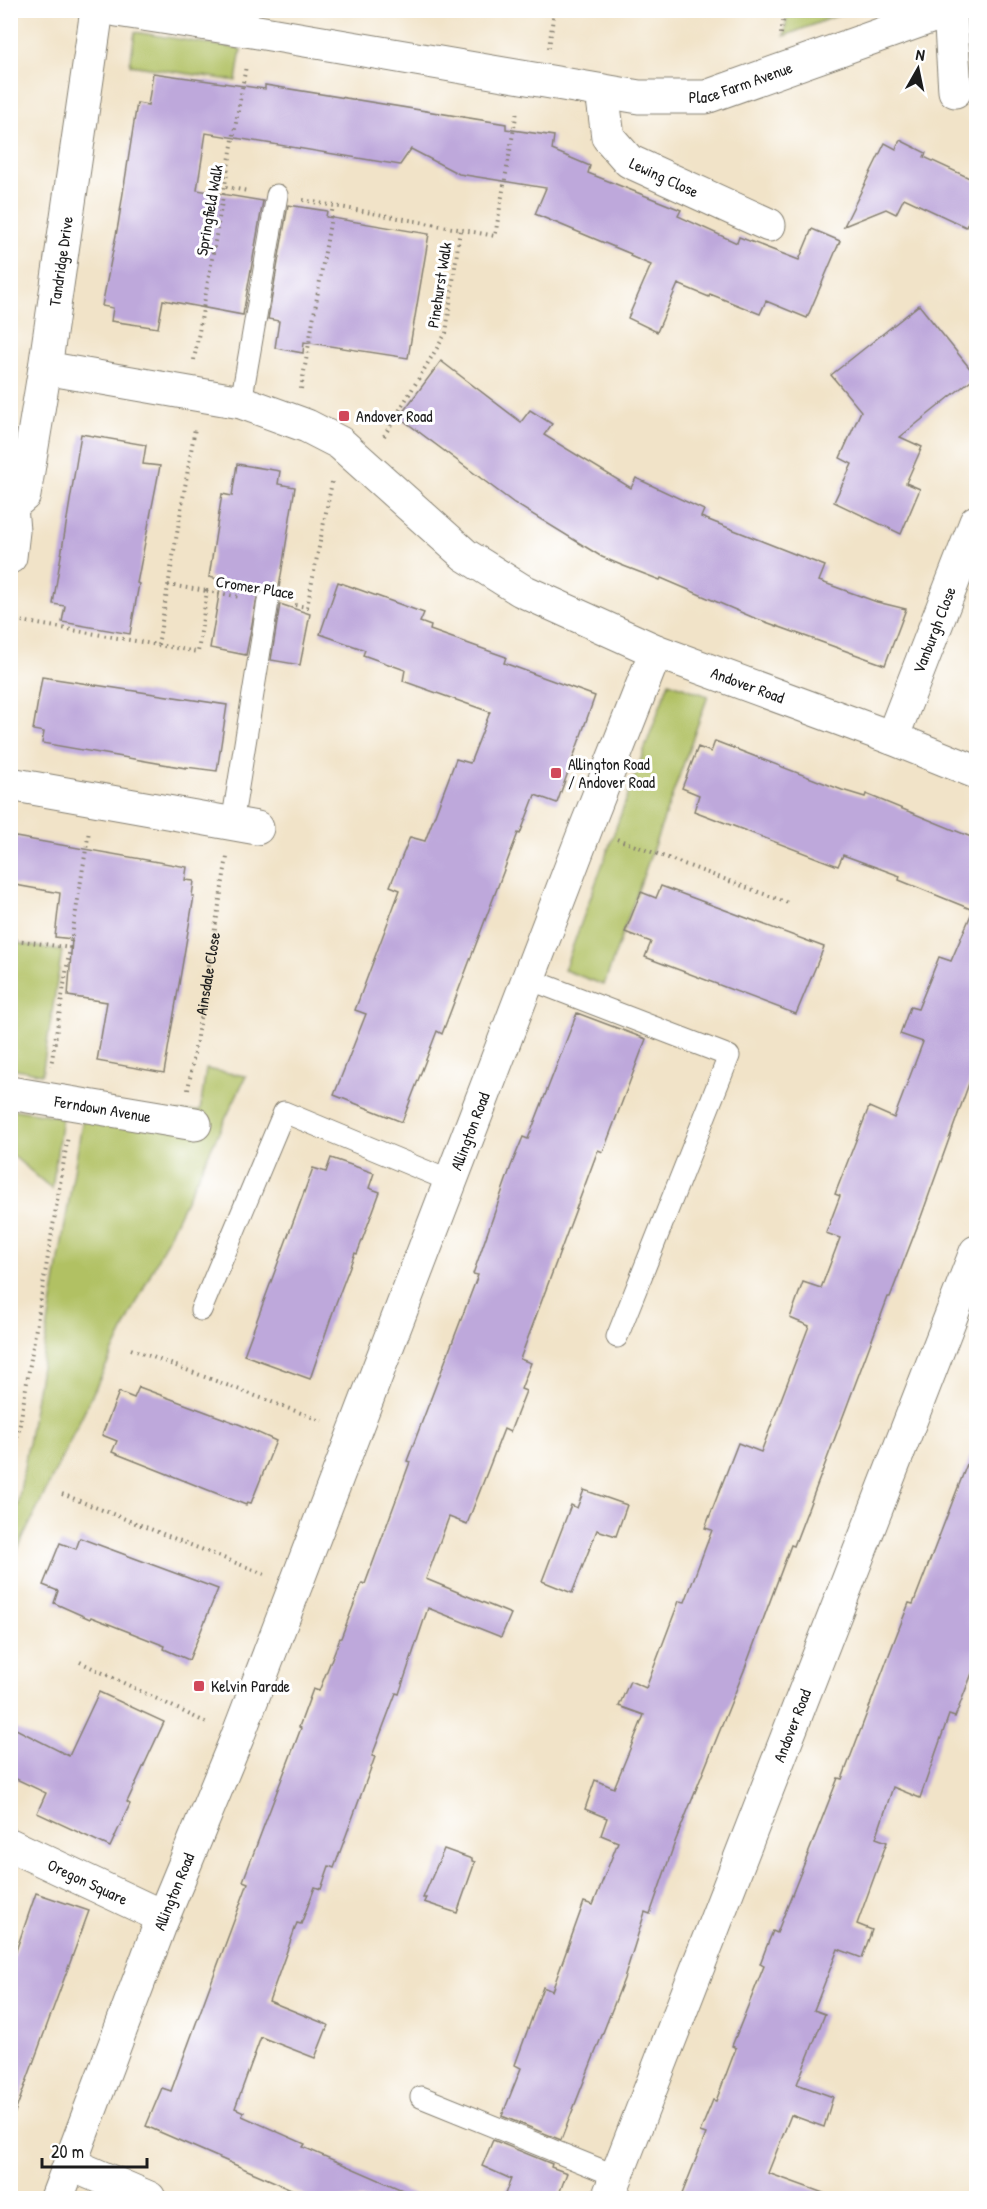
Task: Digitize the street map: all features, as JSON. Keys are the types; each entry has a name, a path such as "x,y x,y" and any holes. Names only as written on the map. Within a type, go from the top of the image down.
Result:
{"street":[{"name":"Tandridge Drive","path":"11,507 24,495 45,369 97,10"},
{"name":"Place Farm Avenue","path":"117,10 250,24 523,78 639,97 706,97 950,11"},
{"path":"950,11 955,91"},
{"name":"Lewing Close","path":"602,92 608,137 629,161 769,225"},
{"name":"Andover Road","path":"45,369 241,402 296,422 340,444 474,561 521,590 656,651 892,738 976,772"},
{"path":"10,556 13,531 11,507"},
{"name":"Vanburgh Close","path":"892,738 976,522"},
{"name":"Allington Road","path":"57,2199 163,1917 296,1587 353,1433 656,651"},
{"path":"10,784 94,801 245,826"},
{"name":"Ferndown Avenue","path":"10,1093 189,1123"},
{"name":"Andover Road","path":"612,2187 975,1261"},
{"name":"Oregon Square","path":"10,1845 163,1917"},
{"path":"70,2164 149,2199"}],"lane":[{"path":"241,402 277,195"},
{"path":"245,826 268,601"},
{"path":"528,979 729,1056 617,1337"},
{"path":"201,1310 284,1112 450,1181"},
{"path":"421,2097 612,2187"}],"path":[{"name":"Springfield Walk","path":"195,394 250,24"},
{"path":"226,187 495,236 523,78"},
{"path":"296,422 333,206"},
{"name":"Pinehurst Walk","path":"365,467 446,333 460,230"},
{"path":"158,646 195,394"},
{"name":"Cromer Place","path":"10,619 198,652 207,591 307,607 340,444"},
{"path":"168,585 207,591"},
{"path":"10,1484 60,1102 70,948 94,801"},
{"name":"Ainsdale Close","path":"189,1123 245,826"},
{"path":"586,828 788,903"},
{"path":"10,939 70,948"},
{"path":"131,1349 353,1433"},
{"path":"10,1441 17,1442"},
{"path":"62,1494 296,1587"},
{"path":"80,1662 237,1738"}],"green space":[{"path":"788,10 849,11 784,36"},
{"path":"135,32 241,49 236,81 130,65"},
{"path":"669,682 708,696 604,985 564,970"},
{"path":"11,942 62,951 42,1074 11,1068"},
{"path":"206,1069 246,1076 11,1563 11,1545 83,1117 200,1111"},
{"path":"10,1109 62,1117 52,1189 11,1154"}],"building":[{"path":"153,73 265,89 265,85 506,124 506,129 554,136 552,150 590,166 588,173 681,210 678,216 737,243 739,237 799,260 812,229 840,241 807,318 766,301 760,314 678,284 657,332 628,318 651,265 630,256 631,254 535,214 546,188 459,174 411,149 400,165 206,133 197,190 263,201 243,315 163,300 158,328 111,321 113,308 102,306 118,225 137,103 148,105"},
{"path":"900,140 926,153 924,157 976,181 976,204 966,227 904,198 896,214 886,209 844,226 885,143 896,149"},
{"path":"288,205 327,211 326,217 429,234 408,358 304,342 303,353 275,348 279,321 268,319"},
{"path":"919,305 976,376 900,437 922,447 906,483 920,489 901,534 834,502 852,464 840,458 861,411 831,375"},
{"path":"441,361 521,422 530,410 552,424 544,435 631,488 636,478 704,510 701,517 825,566 819,581 877,602 906,609 885,665 752,617 661,578 660,580 602,557 514,503 399,417"},
{"path":"81,434 146,445 143,464 160,466 137,583 139,584 130,634 62,622 65,606 53,604"},
{"path":"237,464 280,471 278,484 295,487 278,594 269,588 258,593 246,655 210,648 220,589 217,588 218,579 209,577 222,494 232,496"},
{"path":"338,582 424,613 420,622 431,626 430,630 506,657 504,663 595,696 557,803 535,795 520,834 518,833 442,1034 437,1031 402,1122 334,1095 366,1014 355,1010 400,890 390,886 410,837 425,841 456,759 470,763 490,712 403,681 405,670 363,655 365,650 320,634"},
{"path":"280,604 310,614 300,665 271,660"},
{"path":"42,677 227,705 217,771 186,768 42,743 44,732 33,730"},
{"path":"715,741 842,790 865,797 866,794 976,839 976,1064 921,1217 890,1297 888,1297 794,1546 791,1545 745,1668 675,1842 650,1914 645,1912 624,1979 561,2140 502,2116 521,2068 515,2065 543,1987 552,1991 584,1902 593,1905 618,1842 601,1835 607,1818 585,1809 595,1780 614,1788 644,1715 619,1706 630,1681 646,1688 679,1601 685,1602 712,1530 705,1528 738,1443 761,1452 809,1326 790,1318 803,1282 821,1288 840,1238 826,1233 840,1196 835,1194 869,1107 894,1118 923,1042 900,1034 910,1007 918,1009 939,957 951,961 973,910 899,880 900,876 843,855 838,866 694,811 699,795 682,788 698,747 711,752"},
{"path":"10,836 187,867 185,880 194,881 192,896 194,896 164,1073 97,1061 107,1002 68,996 72,939 55,937 60,893 10,884"},
{"path":"661,886 824,947 796,1014 645,957 651,942 625,932 641,892 656,898"},
{"path":"577,1013 646,1039 603,1152 598,1150 520,1359 531,1363 521,1389 526,1391 510,1432 504,1429 467,1524 449,1517 426,1579 511,1614 501,1637 428,1608 399,1694 396,1693 372,1756 375,1757 334,1868 329,1866 321,1889 315,1887 301,1924 297,1923 269,2001 328,2025 315,2058 261,2037 235,2108 244,2112 242,2116 305,2144 303,2147 423,2199 314,2199 146,2126 162,2088 171,2091 248,1883 243,1881 301,1728 299,1727 313,1689 319,1691 362,1583 365,1584 410,1462 407,1461 478,1275 473,1274 511,1166 523,1137 528,1139"},
{"path":"331,1158 374,1173 369,1188 380,1192 336,1303 310,1379 244,1355 313,1168 326,1172"},
{"path":"139,1387 241,1425 276,1441 251,1503 247,1502 246,1505 112,1452 117,1441 102,1435 119,1392 134,1398"},
{"path":"974,1446 976,1446 976,1663 955,1717 949,1715 920,1798 893,1787 876,1838 887,1842 857,1924 872,1930 862,1958 838,1949 814,2010 825,2014 797,2084 833,2097 824,2127 791,2115 768,2173 829,2195 829,2199 680,2199 706,2134 700,2132 713,2100 716,2101 736,2048 732,2046 764,1966 760,1964 766,1948 773,1931 777,1933 838,1778 842,1779 909,1603 913,1604"},
{"path":"584,1490 627,1505 616,1536 597,1530 572,1593 542,1581 571,1505 577,1508"},
{"path":"80,1538 218,1589 189,1660 164,1649 165,1646 91,1617 90,1619 54,1603 58,1591 43,1585 60,1543 76,1549"},
{"path":"99,1692 164,1722 127,1802 130,1804 110,1847 37,1813 46,1793 10,1776 10,1726 69,1756"},
{"path":"444,1849 475,1862 457,1913 424,1902 426,1898 423,1898"},
{"path":"36,1893 89,1911 14,2115 10,2115 10,1968"},
{"path":"493,2140 552,2164 551,2167 567,2173 557,2199 503,2199 511,2179 482,2166"}],"place":[{"name":"Andover Road","path":"344,416"},
{"name":"Allington Road / Andover Road","path":"556,773"},
{"name":"Kelvin Parade","path":"199,1686"}]}
